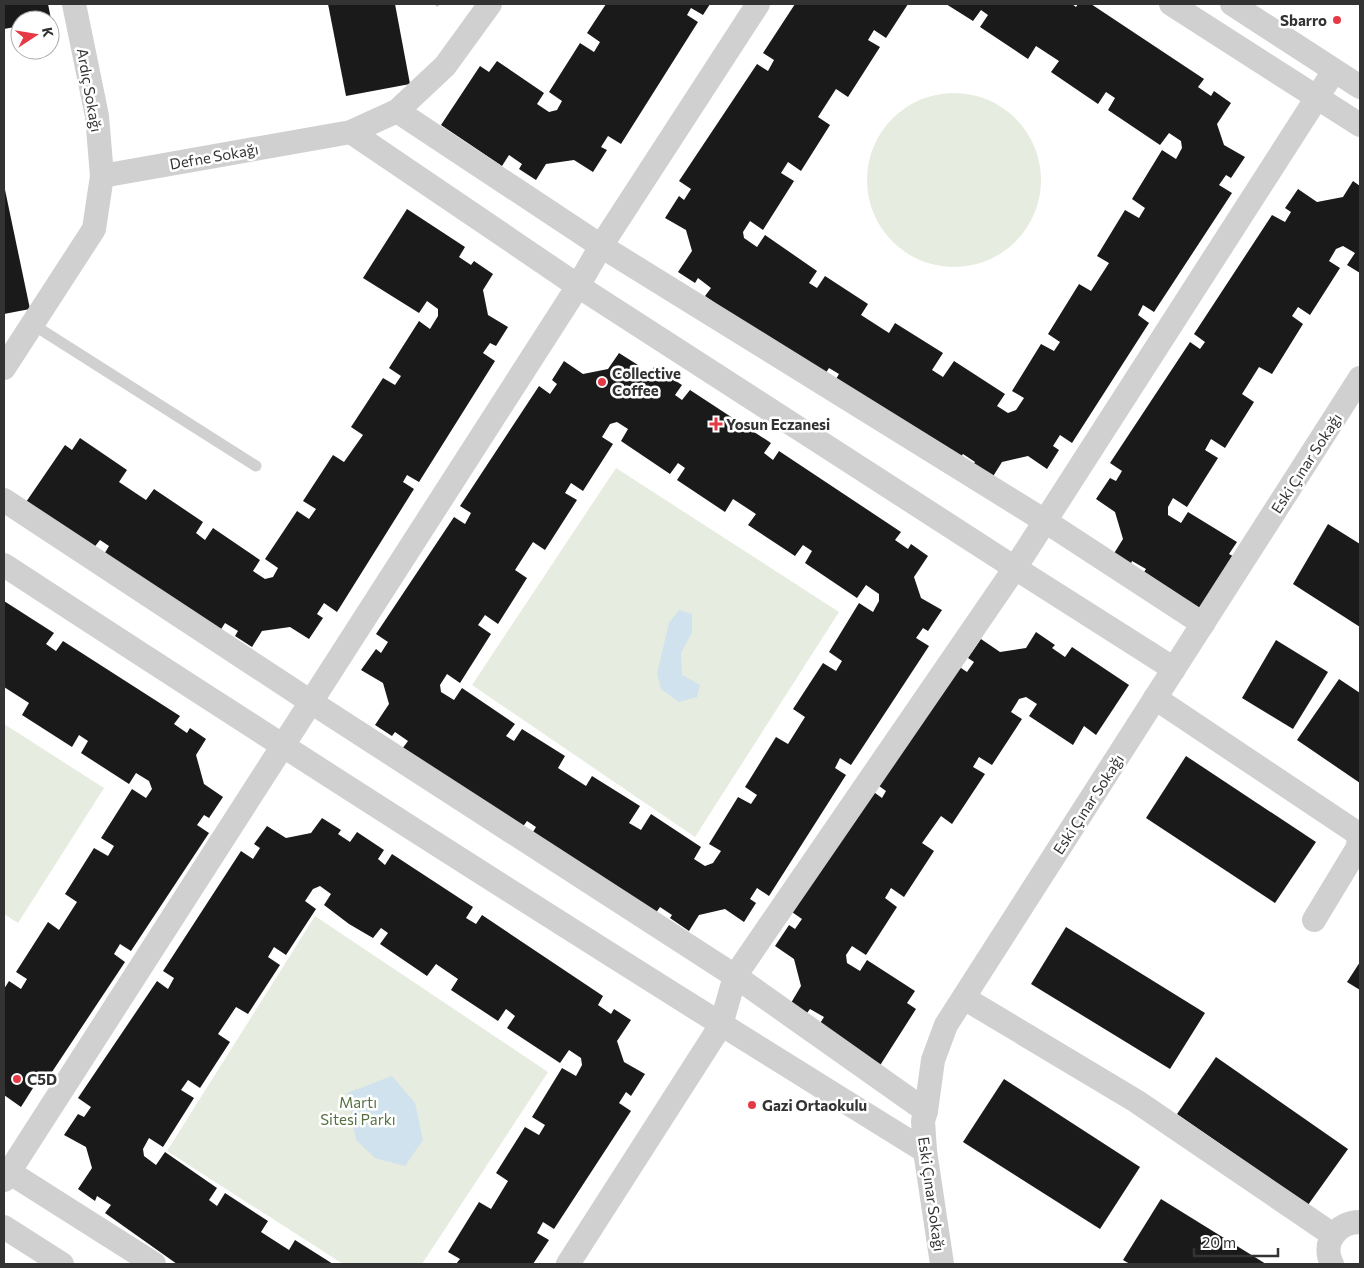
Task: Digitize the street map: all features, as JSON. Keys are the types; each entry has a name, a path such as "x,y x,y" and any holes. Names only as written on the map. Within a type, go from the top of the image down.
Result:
{"street":[{"name":"Ardıç Sokağı","path":"74,4 97,116 102,176"},
{"name":"Defne Sokağı","path":"102,176 351,132 396,110 445,66 490,4"},
{"path":"5,1177 578,286 600,246 758,4"},
{"path":"1171,4 1360,125"},
{"path":"1232,4 1360,87"},
{"path":"568,1264 721,1025 735,976 1015,568 1334,71"},
{"path":"396,110 600,246 1045,521 1203,624"},
{"path":"351,132 578,286 1174,669"},
{"path":"4,368 94,229 102,176"},
{"name":"Eski Çınar Sokağı","path":"942,1264 923,1121 933,1060 946,1025 1360,378"},
{"path":"4,500 311,702 735,976 926,1111"},
{"path":"4,565 282,747 721,1025 926,1152"},
{"path":"1155,698 1360,835 1357,849 1314,920"},
{"path":"964,998 1136,1101 1333,1235"},
{"path":"5,1177 9,1172 154,1264"},
{"path":"1332,1264 1328,1253 1333,1235 1344,1224 1360,1222"},
{"path":"4,1227 62,1264"}],"lane":[{"path":"32,324 256,466"}],"path":[{"path":"437,4 438,8"}],"green space":[{"path":"954,93 971,95 987,100 1009,113 1021,125 1037,155 1041,180 1039,197 1034,213 1021,235 1009,247 979,263 954,267 937,265 921,260 899,247 887,235 871,205 867,180 869,163 874,147 887,125 899,113 929,97"},
{"path":"616,468 839,612 695,837 472,685"},
{"path":"4,724 104,788 18,923 4,914"},
{"name":"Martı Sitesi Parkı","path":"315,916 548,1072 422,1264 343,1264 167,1151"}],"water":[{"path":"679,610 692,614 692,632 681,653 682,675 700,685 697,697 679,702 661,689 657,674 669,623"},
{"path":"392,1076 415,1103 423,1140 405,1166 375,1158 356,1140 347,1093"}],"building":[{"path":"4,4 48,4 49,10 10,10 10,28 4,29"},
{"path":"328,4 395,4 410,84 346,96"},
{"path":"606,4 710,4 703,15 691,8 687,15 698,22 621,144 608,136 601,147 607,150 593,172 574,160 546,164 536,180 519,169 522,164 509,155 502,166 441,125 480,66 489,72 497,61 544,93 537,104 549,112 557,110 562,101 549,92 580,43 594,52 600,42 587,33"},
{"path":"795,4 908,4 886,38 874,30 868,40 880,47 848,97 836,89 818,117 830,125 801,171 788,162 781,173 794,181 763,230 750,221 743,232 744,238 757,247 765,235 817,271 809,283 817,288 825,276 868,304 861,315 889,333 895,323 943,353 932,370 943,377 954,361 1005,394 997,406 1008,413 1016,410 1024,398 1012,391 1041,344 1054,351 1060,342 1048,334 1079,284 1091,291 1109,263 1097,256 1125,210 1139,218 1145,208 1132,199 1162,150 1176,159 1182,148 1181,141 1169,133 1160,145 1108,110 1115,98 1106,92 1098,104 1051,72 1059,61 1036,46 1028,59 980,27 988,15 981,10 973,21 946,4 1072,4 1076,7 1078,4 1091,4 1204,79 1198,87 1211,96 1214,91 1231,103 1217,124 1224,145 1245,157 1231,178 1226,175 1219,185 1232,193 1154,312 1143,305 1138,315 1149,323 1072,443 1060,435 1053,446 1059,450 1047,469 1028,456 1002,462 992,478 973,465 975,462 963,454 956,464 833,384 839,374 829,368 822,379 705,296 711,288 698,278 695,283 678,272 692,251 686,230 665,218 679,196 684,200 691,189 679,181 757,64 768,71 774,60 763,53"},
{"path":"1353,181 1360,186 1360,273 1347,265 1355,253 1343,246 1336,249 1329,261 1340,268 1310,315 1298,307 1292,316 1303,324 1272,374 1259,367 1242,394 1254,402 1225,448 1211,439 1205,450 1218,458 1187,507 1173,498 1168,507 1168,515 1181,523 1188,512 1237,542 1229,554 1238,559 1201,619 1139,580 1146,569 1132,561 1130,566 1113,555 1123,539 1115,512 1096,499 1110,478 1116,481 1122,471 1110,463 1190,342 1200,349 1205,342 1194,334 1272,215 1285,222 1291,212 1285,208 1298,189 1317,202 1343,197"},
{"path":"4,185 30,309 4,314"},
{"path":"407,209 465,247 459,257 471,265 474,261 493,274 483,290 488,315 508,327 496,346 490,343 483,353 495,361 419,482 407,475 403,482 414,489 337,612 324,603 317,614 323,618 309,639 290,627 262,631 252,647 235,636 238,631 225,623 218,634 103,556 109,546 100,540 92,550 24,505 65,445 72,450 80,438 127,470 119,482 146,500 154,489 203,522 196,533 205,540 213,528 260,560 253,571 265,579 273,577 278,568 265,559 297,511 309,519 316,509 303,501 333,455 344,462 363,435 351,427 383,378 395,385 401,376 389,368 419,321 430,329 438,316 438,309 427,301 419,313 363,278"},
{"path":"619,353 638,365 635,369 647,377 654,367 682,385 675,395 682,400 690,390 771,443 764,453 773,460 779,451 901,532 895,540 908,549 911,544 928,556 914,577 921,598 942,610 928,631 923,628 916,638 929,646 851,765 840,758 835,768 846,775 769,896 757,888 750,899 756,903 744,922 725,909 699,915 689,931 670,918 672,915 660,907 653,917 530,837 536,827 527,821 519,832 402,749 408,741 395,732 392,736 375,725 389,704 383,683 361,670 376,649 381,653 388,642 376,634 454,517 465,524 471,513 460,506 539,386 550,394 557,384 552,380 564,361 583,374 608,369","holes":["617,422 628,429 621,441 670,474 678,463 685,468 677,480 725,512 733,499 756,514 748,525 795,556 803,545 812,551 805,563 857,598 866,585 879,594 879,601 873,612 859,603 829,652 842,661 836,671 823,663 793,709 805,717 788,744 776,737 745,787 757,795 751,804 738,797 709,844 721,851 713,863 705,866 694,859 701,847 651,814 641,830 629,823 640,806 592,776 586,786 558,768 565,756 522,729 514,741 506,736 515,724 462,688 454,700 441,692 440,685 447,674 460,683 491,634 478,625 485,615 498,624 527,578 515,570 533,542 545,550 577,500 565,493 571,483 583,491 613,444 602,437 610,424"]},
{"path":"1328,524 1360,544 1360,627 1293,584"},
{"path":"4,601 54,633 46,644 56,651 63,641 180,716 174,724 187,733 190,728 206,739 196,755 204,784 223,797 209,818 204,815 197,825 209,833 131,951 120,944 114,954 125,962 46,1081 35,1074 28,1084 33,1088 21,1107 4,1095 4,989 9,981 21,989 27,979 16,972 48,922 59,930 77,902 65,894 94,848 108,856 114,846 101,838 132,789 146,798 152,789 149,781 136,773 129,784 81,753 88,741 79,735 72,747 22,715 29,703 4,687"},
{"path":"1036,632 1055,645 1052,648 1065,657 1072,647 1129,685 1096,735 1084,726 1073,745 1029,716 1037,704 1026,697 1019,699 1011,712 1022,719 992,765 979,757 973,767 985,774 952,824 941,816 922,843 934,851 904,897 891,888 885,898 897,907 866,955 852,946 846,955 847,963 860,971 867,960 915,991 907,1003 916,1009 879,1067 817,1028 824,1017 810,1009 807,1013 791,1003 801,986 794,959 775,946 789,925 795,929 802,919 789,910 871,790 882,798 886,791 875,783 955,664 967,672 974,662 968,658 981,639 1000,652 1026,648"},
{"path":"1276,640 1328,672 1293,729 1242,698"},
{"path":"1339,679 1360,693 1360,783 1297,740"},
{"path":"1186,756 1316,842 1275,903 1146,818"},
{"path":"322,818 341,830 338,834 350,842 357,832 384,850 378,859 385,865 392,854 473,907 466,918 476,924 482,915 603,996 598,1005 611,1014 614,1009 631,1020 617,1041 624,1062 645,1074 631,1096 626,1092 619,1103 631,1111 554,1229 543,1222 537,1233 549,1240 533,1264 456,1264 460,1259 448,1252 479,1202 491,1209 508,1181 496,1173 525,1127 539,1135 545,1125 532,1117 562,1068 576,1076 582,1065 581,1058 569,1050 560,1063 507,1028 515,1016 506,1009 498,1021 451,990 458,979 436,964 427,976 380,944 388,933 381,928 373,938 349,924 324,905 331,894 320,886 313,889 305,901 316,909 286,955 274,947 268,957 280,965 248,1014 236,1007 218,1034 230,1042 200,1088 188,1080 181,1090 194,1098 163,1147 149,1138 143,1149 144,1156 156,1165 165,1152 217,1188 209,1200 217,1206 225,1193 268,1221 261,1232 289,1250 295,1240 333,1264 177,1264 105,1213 111,1205 97,1196 95,1201 78,1189 92,1168 86,1147 64,1135 78,1114 84,1117 91,1107 78,1098 157,981 168,989 174,978 163,971 241,851 253,859 260,848 254,844 267,826 286,838 311,833"},
{"path":"1066,927 1205,1013 1170,1069 1031,984"},
{"path":"1360,962 1360,990 1347,982"},
{"path":"1216,1057 1348,1149 1308,1205 1177,1114"},
{"path":"1004,1079 1140,1167 1100,1229 963,1142"},
{"path":"1161,1199 1266,1264 1130,1264 1123,1260"}],"place":[{"name":"Sbarro","path":"1337,20"},
{"name":"Collective Coffee","path":"602,382"},
{"name":"Yosun Eczanesi","path":"716,424"},
{"name":"C5D","path":"17,1079"},
{"name":"Gazi Ortaokulu","path":"752,1105"}]}
